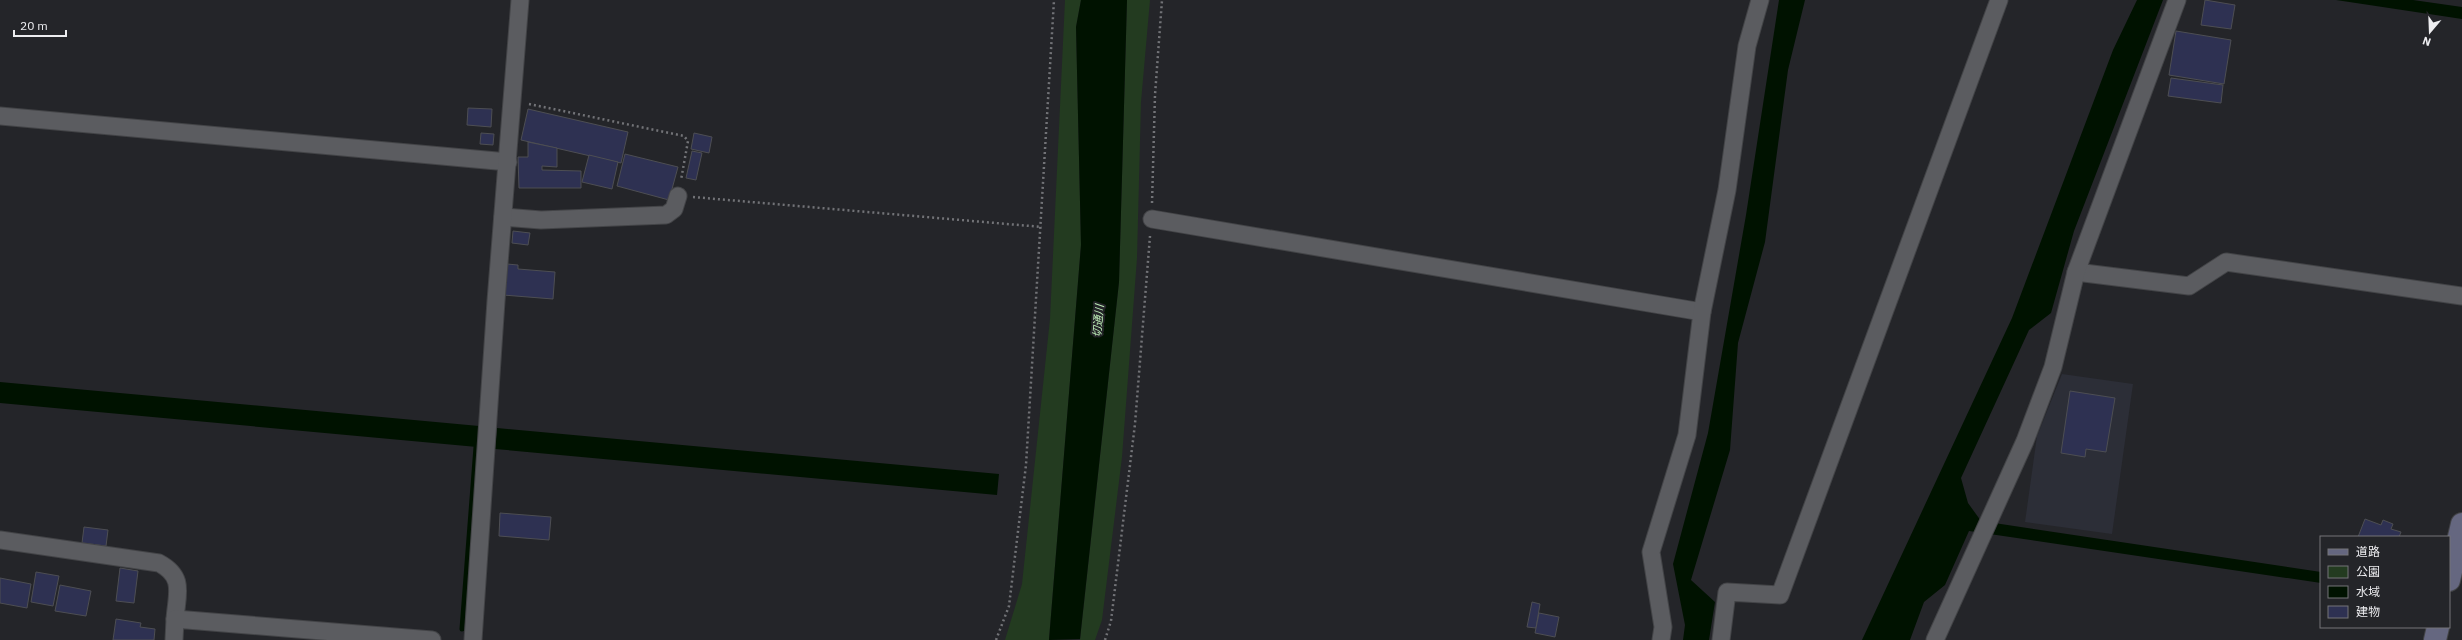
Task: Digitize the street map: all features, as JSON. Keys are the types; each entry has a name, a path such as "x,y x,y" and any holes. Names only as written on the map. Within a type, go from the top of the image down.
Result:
{"main road":[{"path":"2450,576 2462,524"},
{"path":"2435,640 2438,628"}],"street":[{"path":"473,640 503,217 514,101 520,0"},
{"path":"1662,640 1663,627 1651,552 1687,435 1702,312 1727,190 1747,46 1760,0"},
{"path":"1721,640 1727,592 1780,595 1999,0"},
{"path":"1935,640 2025,441 2053,367 2076,272 2177,0"},
{"path":"0,116 508,162"},
{"path":"503,217 541,220 666,215 674,209 678,196"},
{"path":"1152,219 1702,312"},
{"path":"2076,272 2189,286 2226,262 2462,296"},
{"path":"0,540 159,563 172,570 177,584 174,640"},
{"path":"175,619 432,640"}],"path":[{"path":"996,640 1009,606 1026,465 1042,226 1054,0"},
{"path":"1105,640 1111,621 1135,424 1152,219 1155,95 1162,0"},
{"path":"514,101 684,136 688,141 678,196 1042,226"}],"shaded area":[{"path":"2062,374 2133,384 2112,534 2025,522 2037,436"}],"green space":[{"path":"1065,0 1081,0 1076,27 1081,245 1049,640 1005,640 1022,584 1050,319"},
{"path":"1127,0 1150,0 1141,102 1137,258 1122,457 1102,620 1095,640 1080,640 1119,282"}],"water":[{"name":"切通川","path":"1081,0 1127,0 1119,282 1080,639 1049,640 1081,245 1076,27"},
{"path":"1779,0 1805,0 1788,70 1765,242 1738,343 1730,450 1691,580 1715,602 1709,640 1683,640 1685,625 1673,564 1708,433 1746,215"},
{"path":"2137,0 2163,0 2074,231 2051,313 2029,330 1961,478 1968,503 1981,521 2320,572 2320,583 1969,531 1945,585 1924,602 1910,640 1862,640 2012,318 2113,50"},
{"path":"2336,0 2413,0 2462,7 2462,19"},
{"path":"0,382 479,426 477,447 0,403"},
{"path":"497,428 999,474 997,495 495,449"}],"building":[{"path":"2205,0 2235,5 2231,29 2201,25"},
{"path":"2176,31 2231,40 2224,84 2169,75"},
{"path":"2171,78 2223,85 2221,103 2168,96"},
{"path":"468,108 492,109 491,127 467,125"},
{"path":"528,109 628,132 621,163 521,140"},
{"path":"481,133 494,134 493,145 480,144"},
{"path":"694,133 712,137 709,153 691,149"},
{"path":"528,142 557,148 557,167 542,166 542,170 581,171 581,188 519,188 518,157 528,157"},
{"path":"692,151 702,153 696,180 686,178"},
{"path":"625,154 678,167 669,200 617,186"},
{"path":"589,155 618,162 612,189 582,182"},
{"path":"513,231 530,233 528,245 512,243"},
{"path":"507,264 518,265 518,269 555,272 553,299 503,295"},
{"path":"2070,391 2115,398 2106,452 2086,449 2085,457 2061,453"},
{"path":"500,513 551,517 549,540 499,536"},
{"path":"2365,519 2381,525 2383,520 2393,524 2391,529 2401,532 2399,536 2358,536"},
{"path":"84,527 108,530 106,546 82,543"},
{"path":"120,568 138,571 134,603 116,601"},
{"path":"36,572 59,576 53,606 31,602"},
{"path":"0,578 31,584 27,608 0,603"},
{"path":"60,585 91,591 86,616 55,611"},
{"path":"1532,602 1540,604 1536,628 1527,627"},
{"path":"1539,613 1559,617 1555,637 1535,633"},
{"path":"116,619 141,623 140,627 155,629 154,640 113,640"}],"waterway":[{"path":"462,629 476,447"}]}
